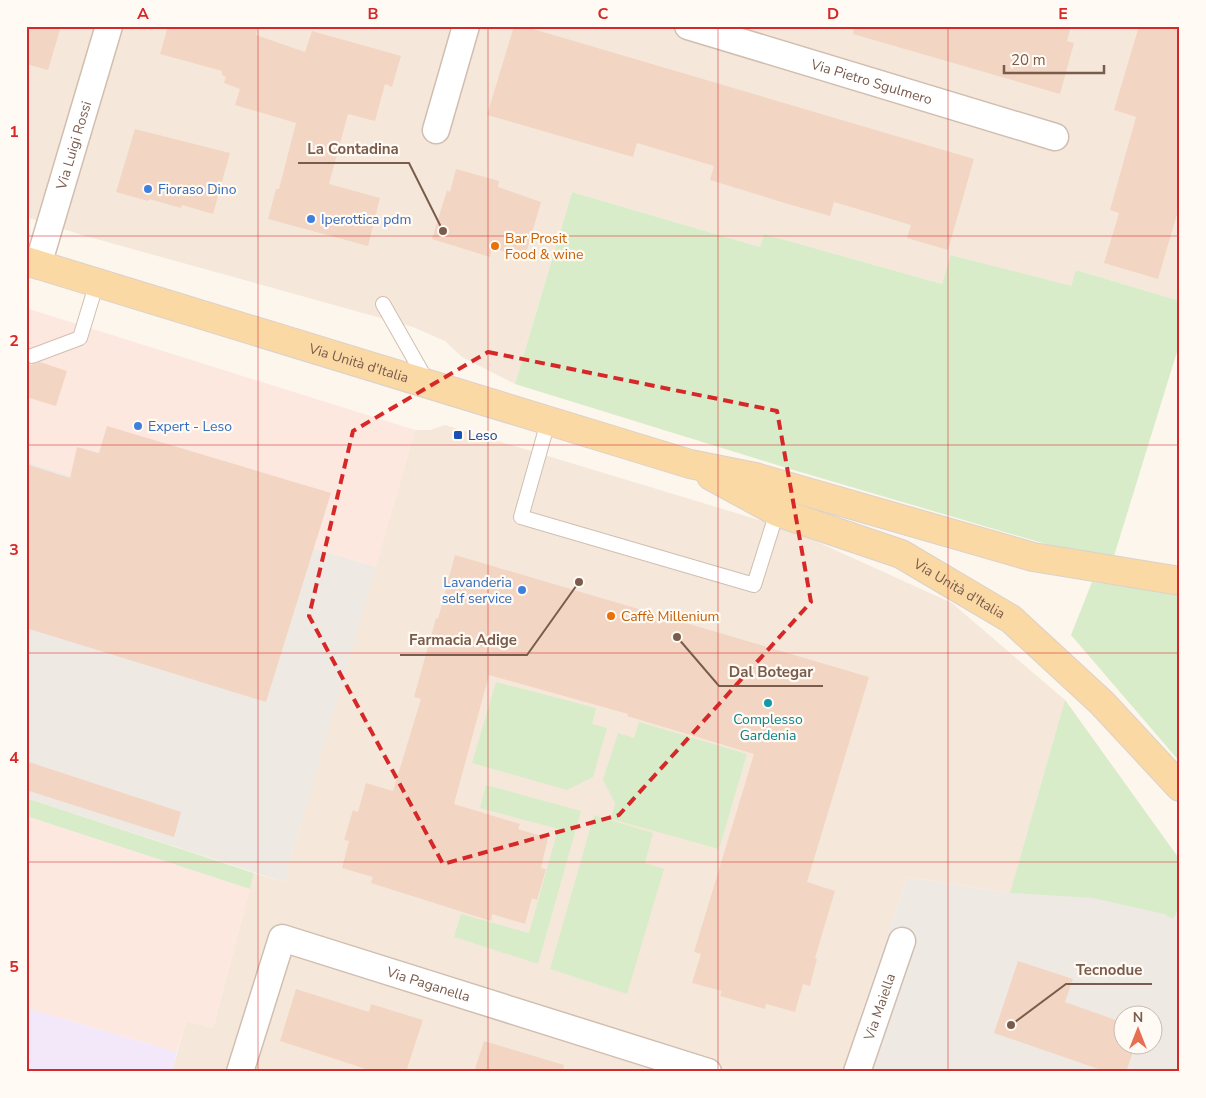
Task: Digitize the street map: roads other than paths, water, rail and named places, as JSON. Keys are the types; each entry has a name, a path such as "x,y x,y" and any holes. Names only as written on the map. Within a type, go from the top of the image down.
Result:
{"main road":[{"name":"Via Unità d'Italia","path":"32,263 690,464 755,477 1033,557 1180,581"},
{"name":"Via Unità d'Italia","path":"690,464 777,512 901,554 1011,618 1102,703 1180,788"}],"street":[{"name":"Via Luigi Rossi","path":"32,263 109,26"},
{"path":"436,130 466,26"},
{"name":"Via Pietro Sgulmero","path":"688,26 1055,137"},
{"name":"Via Paganella","path":"240,1072 282,938 708,1072"},
{"name":"Via Maiella","path":"857,1072 902,941"}],"lane":[{"path":"32,356 80,338 97,282"},
{"path":"383,304 429,384"},
{"path":"548,422 521,517 754,585 777,512"}],"place":[{"name":"Fioraso Dino","path":"148,189"},
{"name":"Iperottica pdm","path":"311,219"},
{"name":"La Contadina","path":"443,231"},
{"name":"Bar Prosit Food & wine","path":"495,246"},
{"name":"Expert - Leso","path":"138,426"},
{"name":"Leso","path":"458,435"},
{"name":"Farmacia Adige","path":"579,582"},
{"name":"Lavanderia self service","path":"522,590"},
{"name":"Caffè Millenium","path":"611,616"},
{"name":"Dal Botegar","path":"677,637"},
{"name":"Complesso Gardenia","path":"768,703"},
{"name":"Tecnodue","path":"1011,1025"}]}
